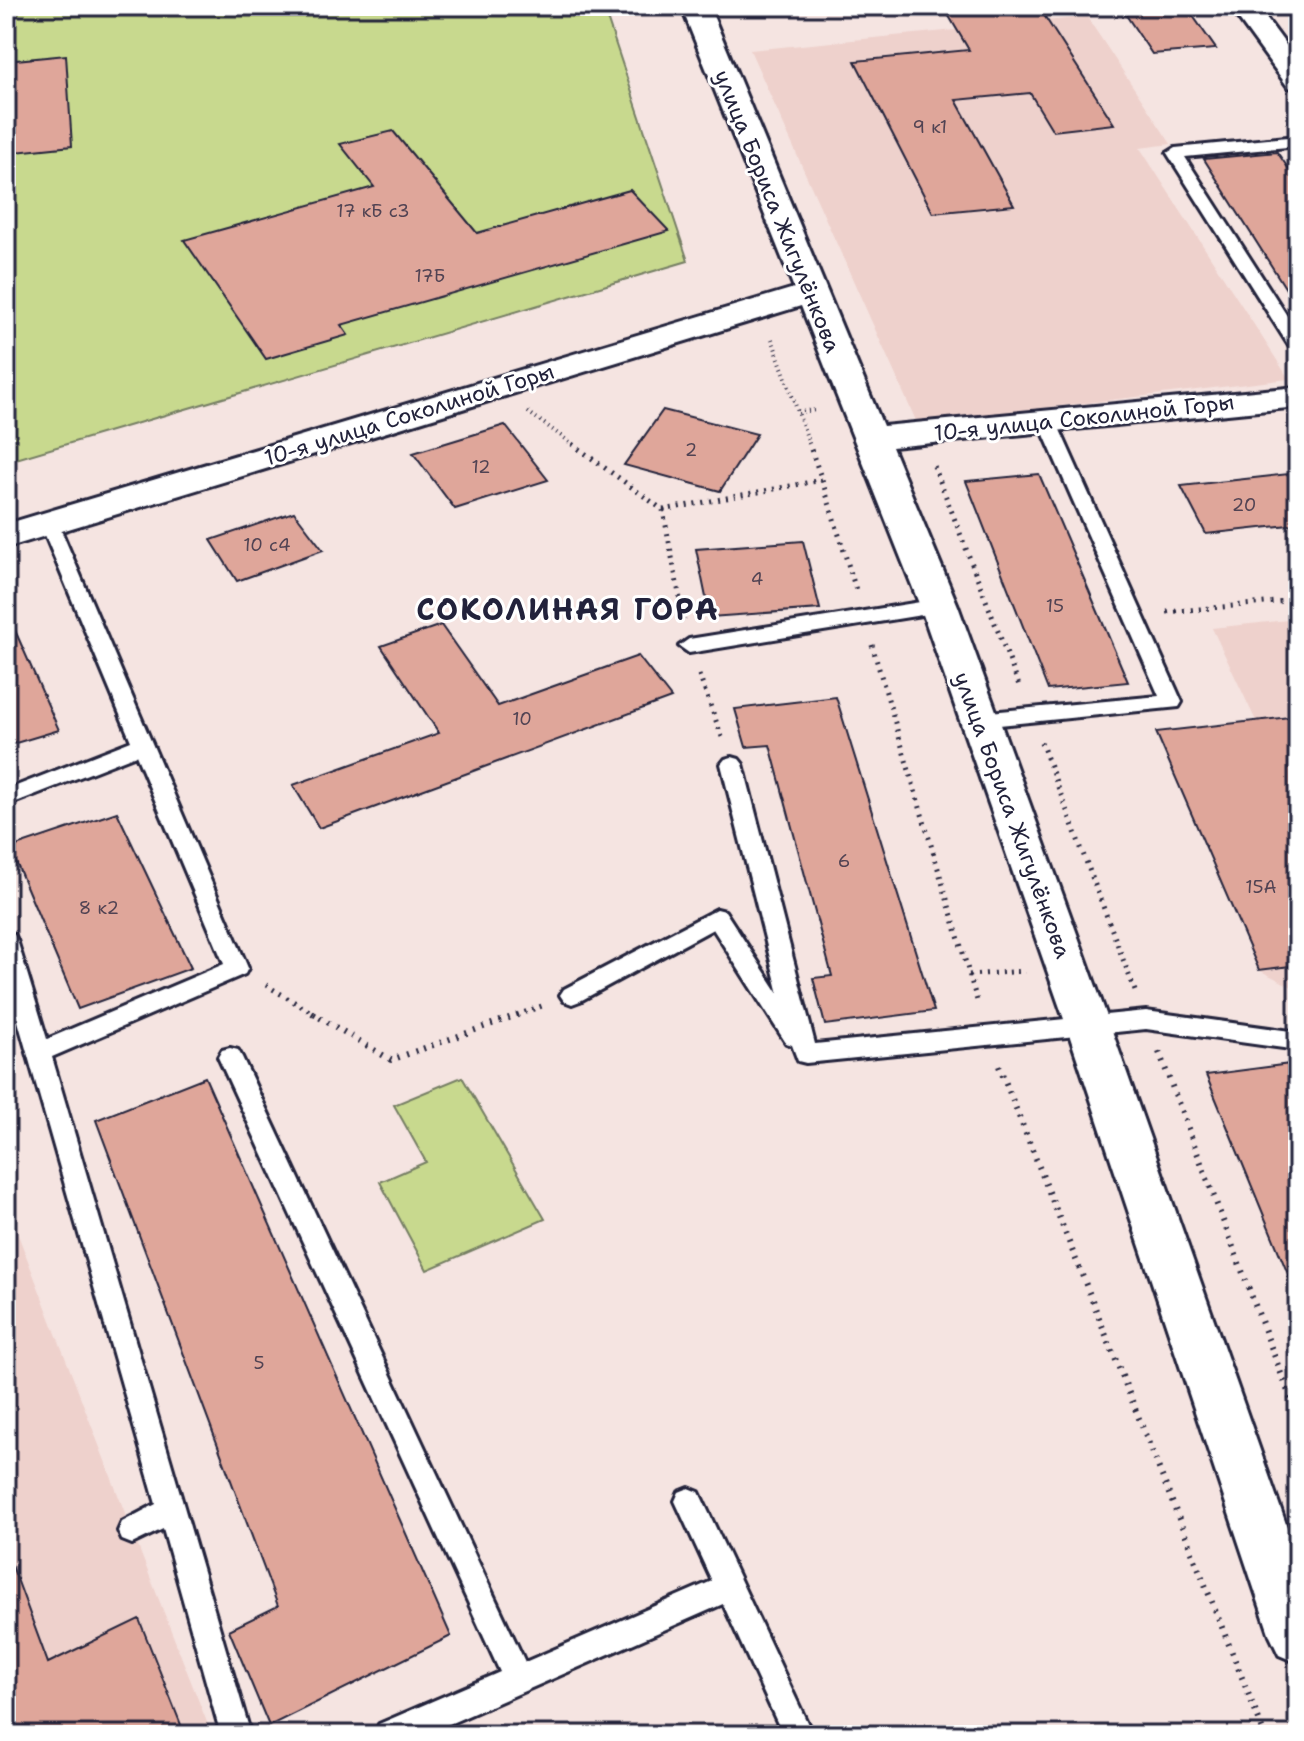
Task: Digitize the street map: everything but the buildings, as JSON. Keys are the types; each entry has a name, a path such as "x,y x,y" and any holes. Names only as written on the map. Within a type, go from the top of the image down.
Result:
{"street":[{"name":"улица Бориса Жигулёнкова","path":"695,6 939,606 1088,1025 1298,1636"},
{"path":"1243,6 1298,81"},
{"name":"10-я улица Соколиной Горы","path":"6,536 811,293"},
{"name":"10-я улица Соколиной Горы","path":"871,438 1298,397"}],"lane":[{"path":"1298,141 1175,153 1298,346"},
{"path":"979,720 1172,702 1047,421"},
{"path":"39,1052 237,968 49,523"},
{"path":"689,646 939,606"},
{"path":"6,798 143,744"},
{"path":"732,764 806,1054"},
{"path":"572,995 717,917 806,1054"},
{"path":"6,940 236,1735"},
{"path":"806,1054 1146,1020 1298,1041"},
{"path":"230,1057 518,1679"},
{"path":"689,1501 798,1735"},
{"path":"132,1531 171,1510"},
{"path":"390,1735 730,1587"}],"path":[{"path":"494,388 663,510 689,646 732,764"},
{"path":"822,480 987,1037 1264,1733 1261,1735"},
{"path":"1134,614 1298,600"},
{"path":"237,968 391,1060 572,995"}],"shaded area":[{"path":"1087,17 1171,144 1140,148 1289,379 917,423 750,50"},
{"path":"1298,619 1298,990 1259,970 1156,732 1256,721 1212,628"},
{"path":"10,1214 212,1735 6,1735 6,1216"}],"green space":[{"path":"6,6 603,6 688,261 6,462"},
{"path":"462,1077 545,1219 427,1270 380,1182 426,1162 394,1105"}],"district":[{"name":"СОКОЛИНАЯ ГОРА","path":"568,610"}]}
